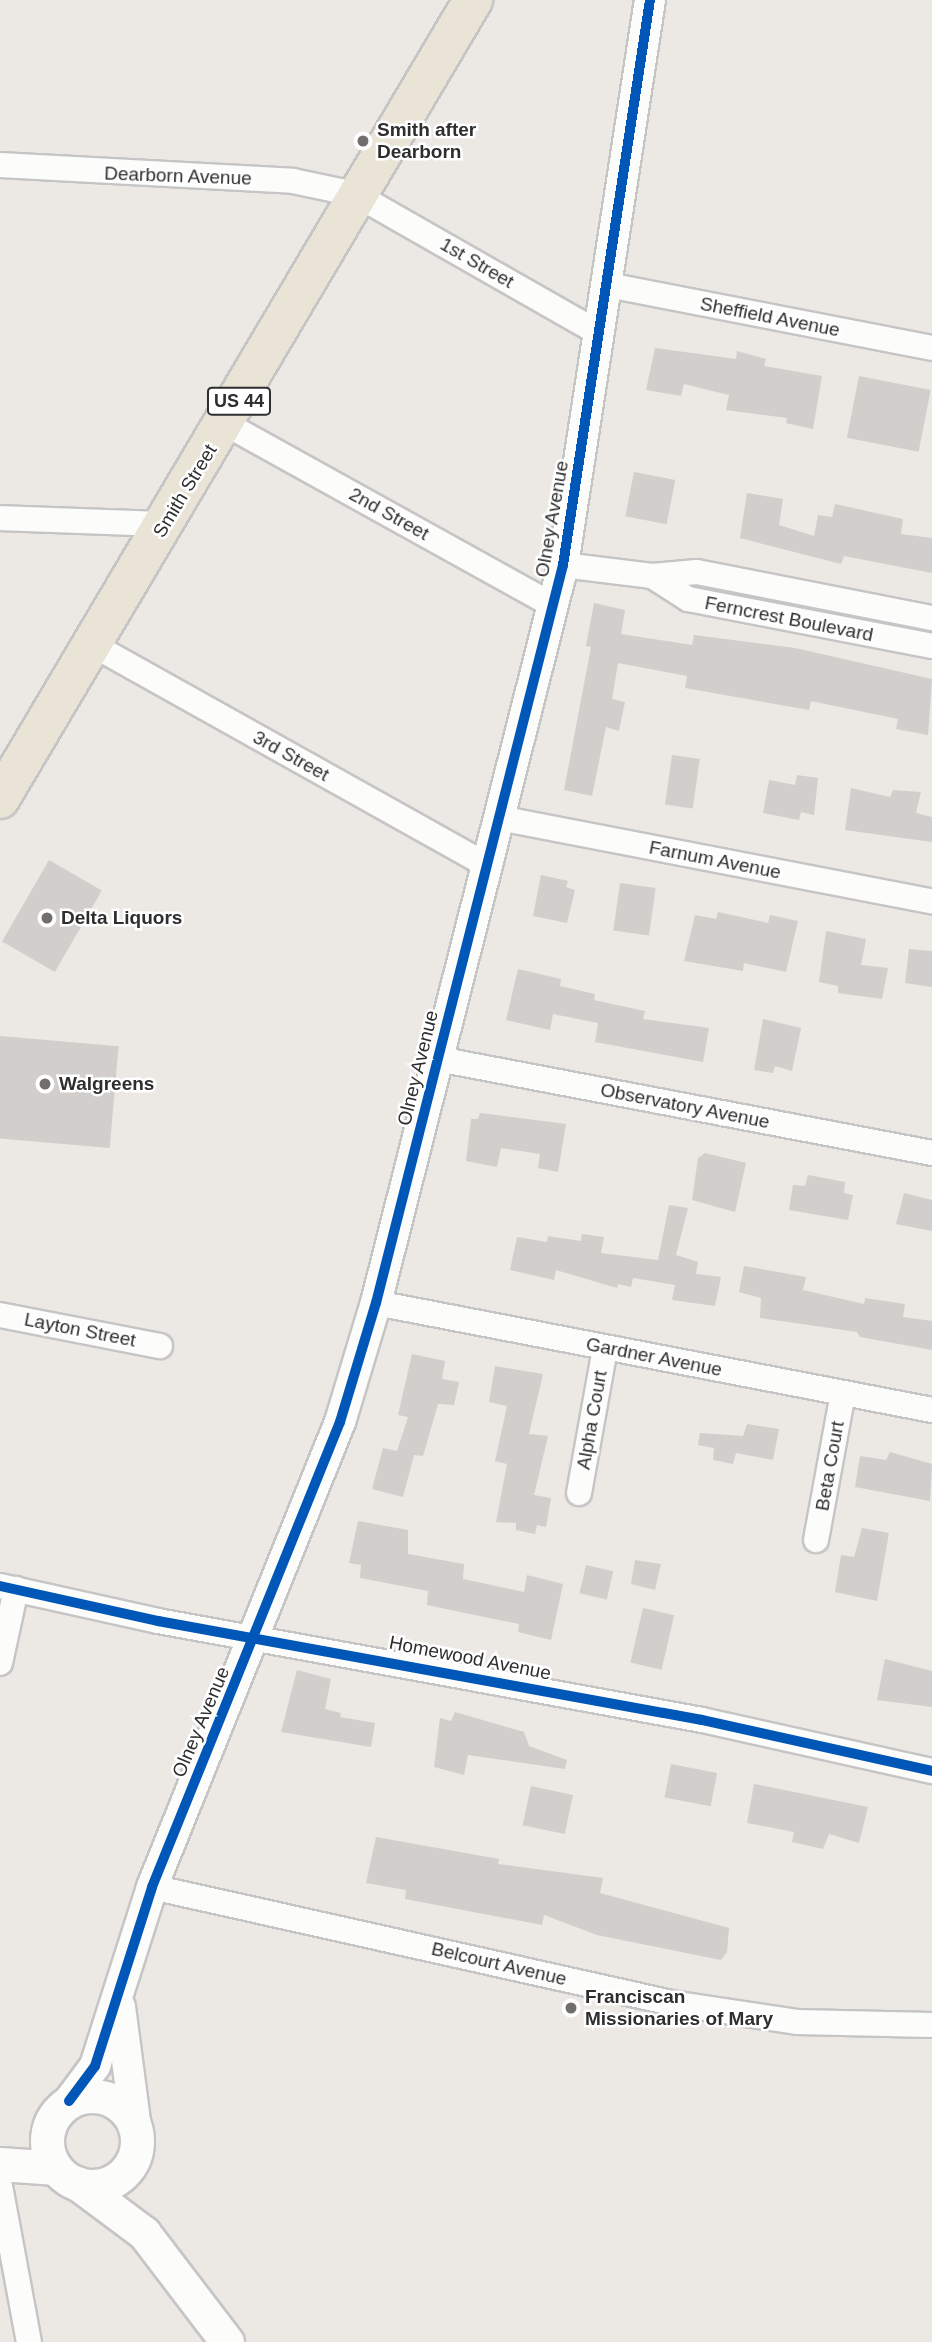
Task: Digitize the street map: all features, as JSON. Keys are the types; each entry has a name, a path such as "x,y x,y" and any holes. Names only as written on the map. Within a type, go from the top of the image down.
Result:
{"main road":[{"name":"Smith Street","path":"0,797 226,424 355,194 472,0"},
{"path":"0,2161 47,2131 69,2101 104,2096 124,2109 136,2129 131,2163 144,2232"},
{"path":"47,2131 47,2144 66,2176 144,2232 227,2342"},
{"path":"0,2161 66,2176 89,2186 113,2181 131,2163"}],"street":[{"name":"Olney Avenue","path":"69,2101 95,2066 119,2000 152,1887 256,1636 340,1422 376,1303 563,565 650,0"},
{"name":"Dearborn Avenue","path":"0,165 293,181 355,194"},
{"name":"1st Street","path":"355,194 599,333"},
{"name":"Sheffield Avenue","path":"608,285 932,348"},
{"name":"2nd Street","path":"226,424 553,605"},
{"path":"0,518 163,524"},
{"name":"Ferncrest Boulevard","path":"563,565 652,576 697,572 932,618"},
{"name":"Ferncrest Boulevard","path":"652,576 688,599 932,646"},
{"name":"3rd Street","path":"93,645 488,866"},
{"name":"Farnum Avenue","path":"499,818 932,901"},
{"name":"Observatory Avenue","path":"438,1059 932,1153"},
{"name":"Gardner Avenue","path":"376,1303 932,1410"},
{"name":"Layton Street","path":"0,1315 160,1346"},
{"name":"Alpha Court","path":"579,1493 605,1348"},
{"name":"Beta Court","path":"816,1540 843,1392"},
{"path":"0,1664 8,1588"},
{"name":"Homewood Avenue","path":"8,1588 158,1621 256,1636 702,1720 932,1771"},
{"name":"Belcourt Avenue","path":"152,1887 672,2003 808,2023 932,2025"},
{"name":"Olney Avenue","path":"119,2000 136,2129"},
{"path":"0,2186 29,2342"}],"building":[{"path":"655,348 736,359 737,351 766,359 764,366 822,376 813,429 786,423 787,418 726,410 729,395 684,384 681,396 646,390"},
{"path":"859,376 931,390 919,452 847,438"},
{"path":"634,472 675,480 667,524 625,516"},
{"path":"747,493 783,499 779,525 814,536 818,515 832,517 835,504 903,519 901,534 932,538 932,573 844,556 841,564 740,538"},
{"path":"594,603 625,610 621,634 692,645 694,635 795,648 932,679 928,735 896,729 898,719 811,701 809,710 685,688 687,676 618,663 612,699 625,702 619,731 606,727 592,796 564,790 591,647 586,646"},
{"path":"672,755 700,759 693,808 665,805"},
{"path":"797,775 818,778 814,815 801,812 799,820 763,813 769,780 795,785"},
{"path":"851,788 890,797 893,790 921,792 916,813 932,817 932,842 845,830"},
{"path":"49,860 102,890 55,972 2,941"},
{"path":"541,875 568,881 566,887 575,890 567,923 533,916"},
{"path":"620,883 656,888 649,936 613,931"},
{"path":"718,912 768,923 770,915 798,921 786,972 744,963 743,971 684,961 695,915 716,919"},
{"path":"826,931 866,939 861,965 888,968 882,999 838,993 838,986 819,982"},
{"path":"909,949 932,951 932,987 905,983"},
{"path":"518,969 561,979 560,986 595,994 594,1000 645,1011 643,1019 709,1028 703,1062 595,1042 598,1023 553,1014 550,1030 506,1020"},
{"path":"763,1019 801,1028 792,1071 775,1066 773,1073 754,1070"},
{"path":"0,1036 119,1046 110,1148 0,1138"},
{"path":"480,1113 566,1124 558,1172 538,1168 540,1154 501,1148 497,1167 466,1161 471,1119 478,1119"},
{"path":"705,1153 746,1163 735,1212 692,1200 698,1158"},
{"path":"808,1175 845,1182 844,1193 853,1195 848,1220 789,1210 793,1185 805,1186"},
{"path":"904,1193 932,1200 932,1231 896,1224"},
{"path":"669,1205 688,1208 676,1255 698,1262 696,1274 721,1277 715,1306 672,1300 675,1285 633,1278 631,1287 618,1284 617,1288 556,1270 554,1280 510,1270 517,1237 547,1242 548,1236 581,1241 582,1234 604,1237 601,1253 658,1260"},
{"path":"744,1266 806,1277 803,1290 864,1304 865,1298 905,1304 903,1317 932,1321 932,1350 860,1337 857,1332 760,1318 761,1298 739,1292"},
{"path":"412,1354 445,1361 442,1379 459,1382 454,1405 438,1404 423,1456 414,1455 403,1497 372,1489 383,1448 397,1451 408,1417 398,1415"},
{"path":"495,1366 543,1374 529,1434 548,1436 534,1495 551,1498 546,1527 537,1525 535,1534 516,1530 516,1523 496,1522 507,1464 495,1461 507,1406 489,1402"},
{"path":"747,1424 779,1429 773,1460 736,1453 733,1464 713,1460 714,1448 698,1445 700,1433 743,1436"},
{"path":"890,1452 932,1464 930,1501 855,1487 860,1456 886,1460"},
{"path":"358,1521 408,1530 408,1554 464,1564 463,1579 524,1592 527,1575 563,1584 551,1640 518,1632 519,1624 427,1605 428,1591 360,1578 361,1565 349,1563"},
{"path":"862,1528 889,1533 877,1601 835,1592 841,1555 854,1557"},
{"path":"635,1560 661,1564 655,1590 631,1584"},
{"path":"586,1565 613,1571 607,1600 579,1593"},
{"path":"643,1608 674,1615 662,1670 630,1663"},
{"path":"885,1659 932,1671 932,1707 877,1700"},
{"path":"297,1670 331,1679 325,1709 341,1713 340,1717 375,1723 371,1747 281,1732"},
{"path":"455,1712 524,1732 529,1746 567,1760 565,1769 468,1755 464,1775 434,1767 440,1718 451,1721"},
{"path":"671,1764 717,1773 711,1806 665,1797"},
{"path":"754,1784 868,1807 859,1843 829,1834 823,1849 792,1842 794,1832 747,1823"},
{"path":"531,1786 573,1795 565,1834 523,1825"},
{"path":"376,1837 499,1859 498,1864 603,1878 600,1893 729,1928 727,1952 721,1960 597,1935 544,1915 542,1925 405,1899 406,1890 366,1883"}],"cycle path":[{"path":"69,2101 95,2066 152,1887 340,1422 376,1303 563,565 650,0"},
{"path":"0,1586 158,1621 702,1720 932,1771"}],"place":[{"name":"Smith after Dearborn","path":"363,141"},
{"name":"Delta Liquors","path":"47,918"},
{"name":"Walgreens","path":"45,1084"},
{"name":"Franciscan Missionaries of Mary","path":"571,2008"}]}
